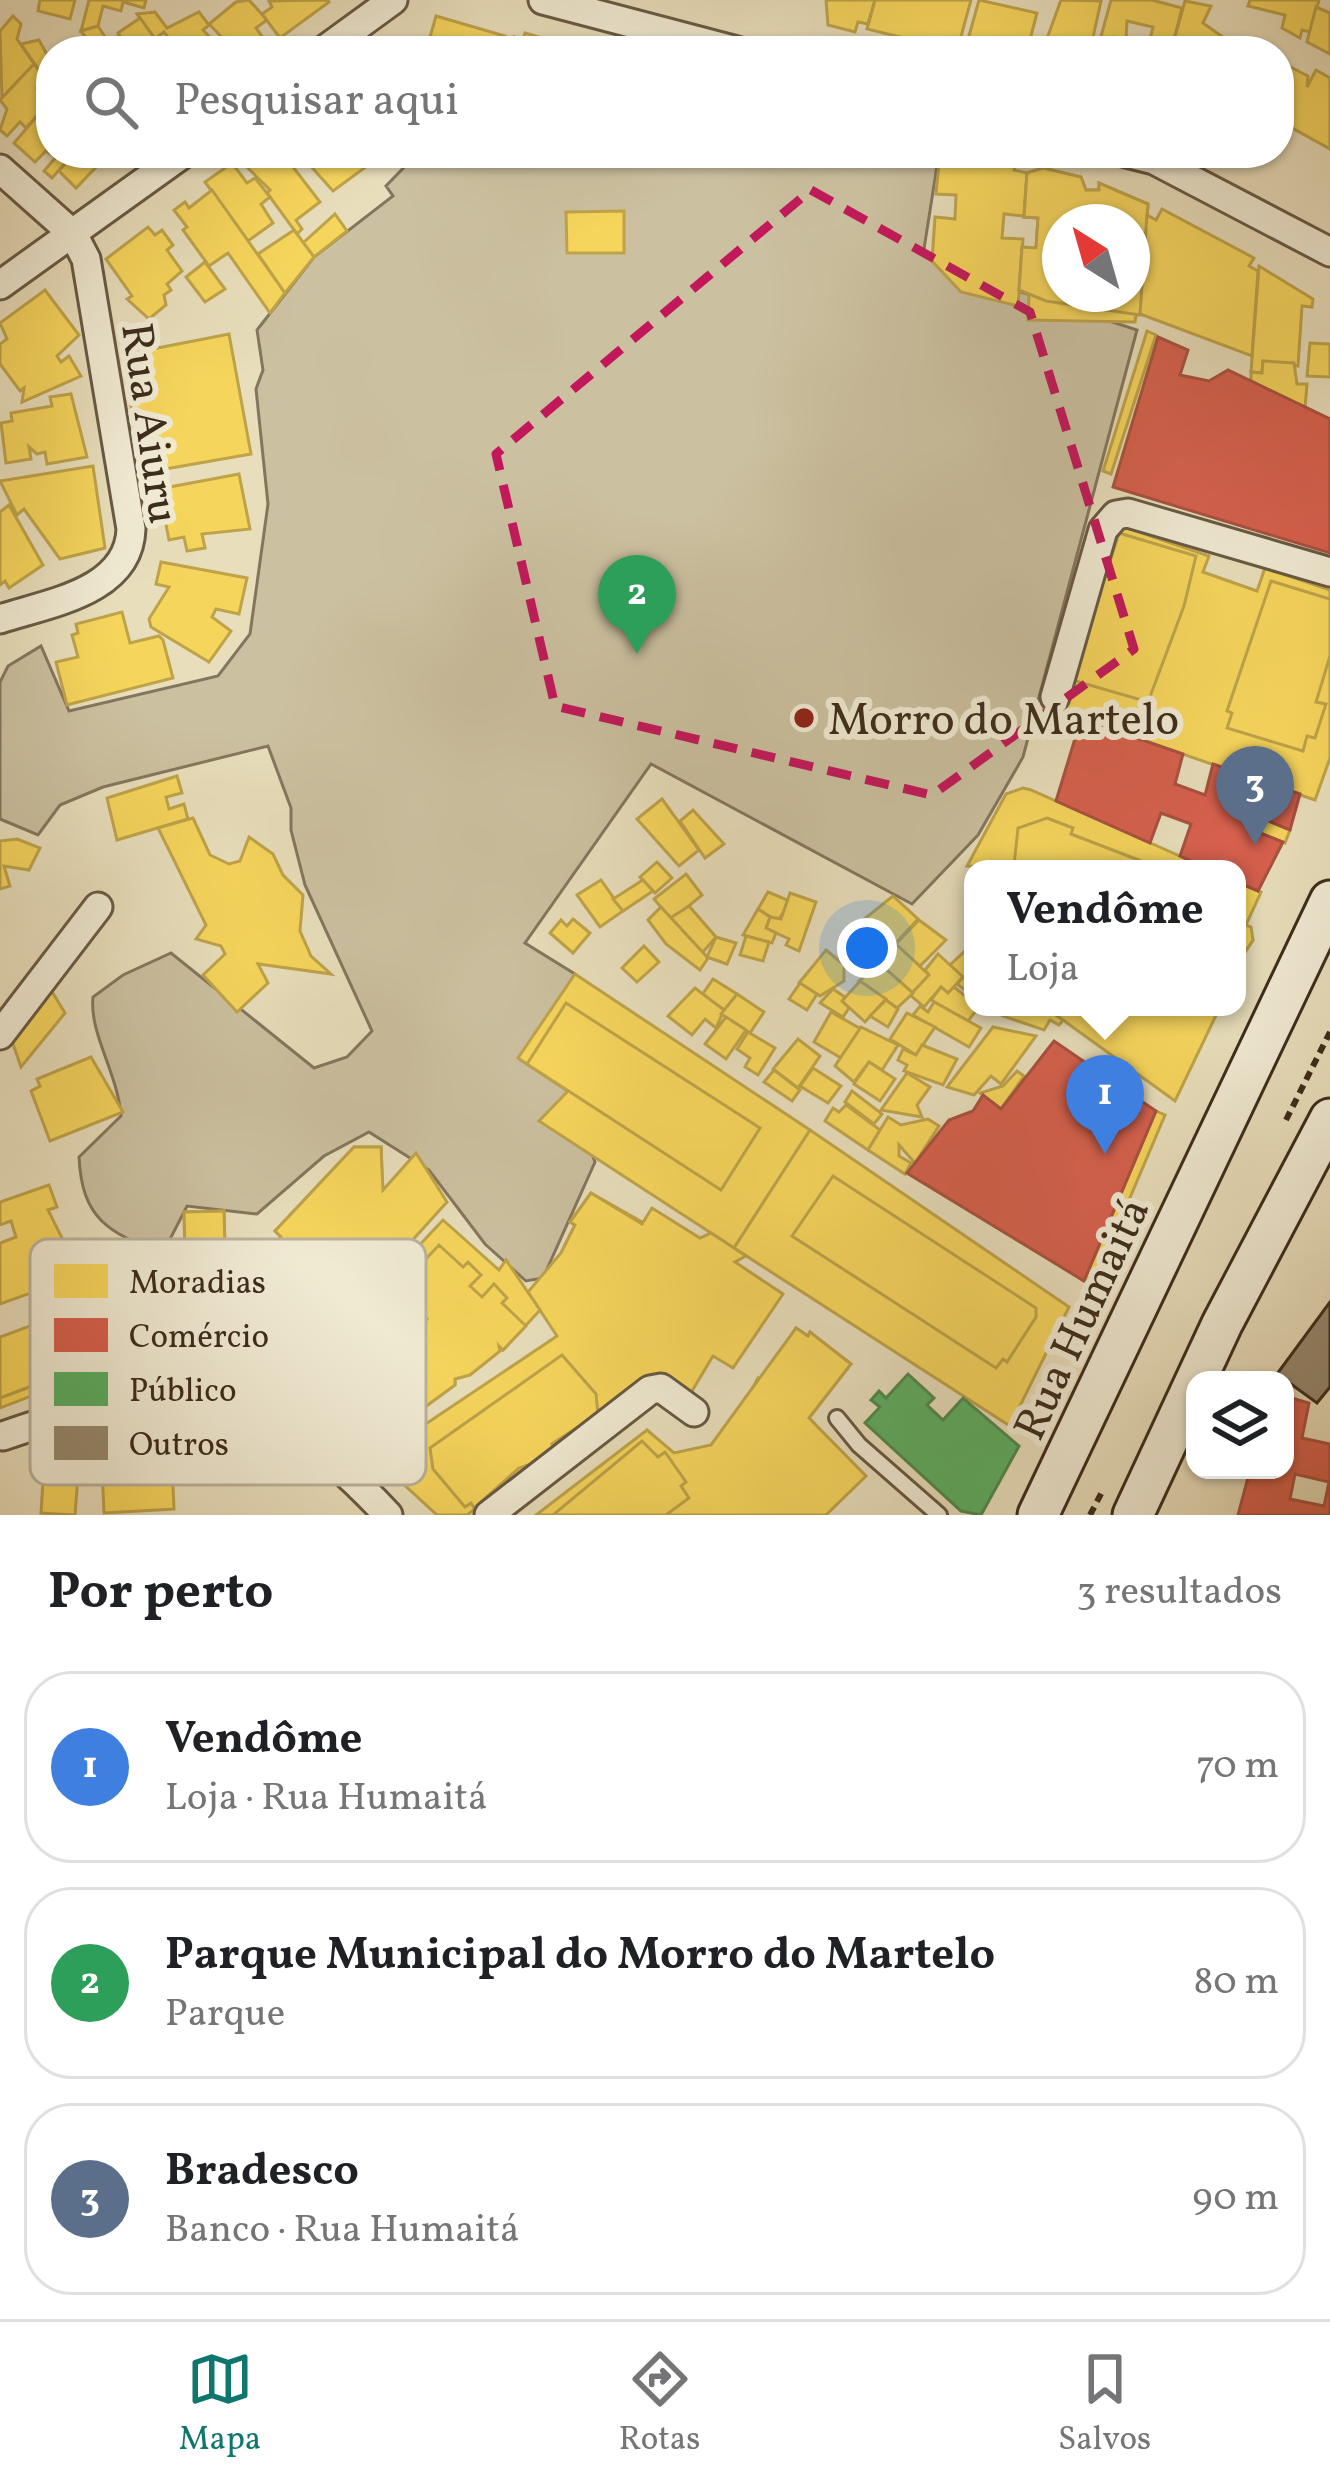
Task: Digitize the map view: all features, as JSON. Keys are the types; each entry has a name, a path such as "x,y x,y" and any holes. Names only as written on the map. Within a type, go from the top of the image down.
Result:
{"main road":[{"name":"Rua Humaitá","path":"1037,1515 1330,901"},
{"path":"1133,1515 1222,1324 1330,1119"}],"street":[{"path":"344,36 393,0"},
{"path":"543,0 680,36"},
{"path":"0,285 163,168"},
{"path":"1169,168 1330,252"},
{"path":"0,169 73,234"},
{"name":"Rua Aiuru","path":"0,620 86,590 116,572 130,545 86,259 73,234"},
{"path":"1055,697 1103,530 1116,515 1128,514 1330,572"},
{"path":"0,1035 98,908"},
{"path":"489,1515 650,1390 661,1388 694,1412"},
{"path":"3,1436 30,1427"},
{"path":"357,1485 388,1515"}],"lane":[{"path":"837,1418 859,1444 939,1515"}],"highlighted area":[{"path":"811,190 1030,312 1134,649 932,795 555,706 496,454"}],"shaded area":[{"path":"403,168 937,168 924,249 935,264 1042,299 1042,312 1082,312 1137,330 1023,757 978,835 912,904 651,764 525,943 575,974 521,1060 568,1091 595,1162 543,1278 526,1281 485,1244 429,1170 369,1132 324,1156 257,1214 187,1206 170,1239 129,1239 102,1221 86,1195 79,1157 121,1116 95,1025 93,997 123,975 171,953 314,1068 347,1057 372,1031 305,885 291,830 291,808 268,746 103,787 60,805 38,835 0,819 0,682 8,666 41,646 69,711 218,676 250,634 268,504 256,389 263,370 257,330 314,257 393,196 386,186"}],"building: Moradias":[{"path":"40,0 75,0 70,19 38,11"},
{"path":"89,0 146,0 144,8 123,2 121,11 103,6 98,26 81,31"},
{"path":"249,0 267,20 256,28 262,36 221,36 209,24 236,2"},
{"path":"826,0 875,0 868,24 858,22 855,32 828,25"},
{"path":"875,0 971,0 961,36 896,36 867,29"},
{"path":"979,0 1037,13 1031,36 969,36"},
{"path":"1061,0 1101,1 1093,36 1048,36"},
{"path":"1111,0 1152,0 1182,8 1175,36 1151,36 1153,27 1127,21 1126,36 1101,36"},
{"path":"1250,0 1319,0 1310,32 1302,30 1300,38 1282,28 1285,15 1248,6"},
{"path":"269,1 329,2 283,36 262,14 272,7"},
{"path":"1185,1 1211,6 1203,23 1221,36 1175,36"},
{"path":"1316,7 1330,13 1330,54 1307,42"},
{"path":"155,12 167,28 199,12 209,25 203,30 209,36 167,36 164,32 153,36 137,14"},
{"path":"13,16 21,24 17,39 34,64 2,98 0,31"},
{"path":"436,16 505,36 430,36"},
{"path":"140,18 153,36 120,36"},
{"path":"98,26 104,36 84,36 81,31"},
{"path":"36,41 36,66 21,44"},
{"path":"34,64 36,117 26,128 20,122 7,136 0,130 7,109 0,100"},
{"path":"1294,69 1308,76 1307,87 1316,70 1330,78 1330,149 1294,129"},
{"path":"36,117 36,161 14,143"},
{"path":"47,168 61,168 52,178 44,171"},
{"path":"62,168 95,168 76,188 59,171"},
{"path":"225,168 236,168 247,183 255,178 270,197 261,204 273,223 248,241 205,182"},
{"path":"248,168 294,168 320,202 296,220 302,229 297,234 267,193 270,190"},
{"path":"312,168 364,168 333,191"},
{"path":"939,168 1015,168 1027,173 1024,216 1004,214 1002,238 1023,239 1018,306 961,292 932,261 935,217 955,219 956,195 936,194"},
{"path":"1043,168 1081,177 1086,190 1099,190 1099,183 1148,204 1042,204 1042,312 1137,312 1135,322 1028,320 1029,295 1019,290 1022,247 1036,248 1038,218 1024,217 1027,173"},
{"path":"1043,168 1081,177 1086,190 1099,190 1099,183 1148,204 1042,204 1042,299 1019,290 1022,247 1036,248 1038,218 1024,217 1027,173"},
{"path":"212,190 285,293 270,313 228,253 209,266 183,230 187,227 174,210 185,202 189,208"},
{"path":"1162,209 1254,258 1249,266 1258,271 1252,356 1140,314 1150,312 1150,217 1156,220"},
{"path":"624,211 624,253 567,253 566,212"},
{"path":"335,214 347,231 314,257 303,243"},
{"path":"148,227 155,235 162,230 173,245 167,250 182,271 167,284 171,290 164,295 166,305 149,319 127,299 132,296 106,259"},
{"path":"294,230 314,257 285,293 258,254"},
{"path":"205,262 225,289 205,302 186,277"},
{"path":"1259,266 1313,299 1312,307 1302,306 1298,366 1263,361 1262,373 1251,372"},
{"path":"45,290 79,335 57,356 61,362 69,356 81,376 22,402 24,388 20,391 0,364 0,344 7,339 0,323"},
{"path":"1147,331 1156,335 1111,474 1103,471"},
{"path":"229,334 251,454 154,471 144,435 137,436 129,395 136,393 132,353"},
{"path":"1310,343 1330,344 1330,377 1307,376"},
{"path":"1263,361 1294,363 1297,384 1307,384 1305,408 1251,381 1251,372 1262,373"},
{"path":"1172,381 1233,416 1309,448 1286,505 1144,458 1153,439 1146,436 1153,422 1159,425 1162,417 1155,414"},
{"path":"71,394 87,457 47,464 45,452 37,454 29,447 31,459 6,463 1,423 12,421 11,413 52,406 50,397"},
{"path":"93,466 105,548 60,559 24,509 17,515 0,481"},
{"path":"239,474 250,529 202,534 205,548 187,551 184,537 169,540 159,489"},
{"path":"9,505 43,565 9,588 5,581 0,585 0,512"},
{"path":"1121,526 1209,556 1203,572 1257,591 1265,568 1330,590 1330,758 1315,800 1056,710"},
{"path":"1119,533 1196,556 1184,606 1148,702 1072,680"},
{"path":"161,562 247,578 239,614 216,609 212,617 231,631 209,662 151,627 149,619 169,587 156,584"},
{"path":"1271,581 1330,599 1330,656 1316,702 1326,704 1315,738 1307,736 1303,751 1227,728 1232,713 1227,711"},
{"path":"122,612 130,643 159,636 163,640 173,678 67,705 56,662 78,657 72,635 78,633 76,624"},
{"path":"177,776 182,793 166,797 169,809 184,804 188,819 117,840 107,798"},
{"path":"1031,790 1189,860 970,860 1006,794"},
{"path":"662,799 699,850 679,866 637,819"},
{"path":"693,810 724,844 705,858 680,821"},
{"path":"193,818 210,855 229,864 240,861 249,837 273,854 283,875 303,895 300,931 311,956 331,974 258,964 268,983 237,1012 203,975 225,954 221,946 196,939 206,925 158,828"},
{"path":"1047,818 1073,828 1071,834 1139,860 1015,860 1018,828"},
{"path":"1264,819 1290,830 1285,843 1260,833"},
{"path":"17,839 40,848 29,870 4,866 10,886 0,889 0,841"},
{"path":"657,862 672,878 655,893 640,877"},
{"path":"686,874 702,895 672,920 654,899"},
{"path":"601,880 623,911 600,927 577,895"},
{"path":"643,880 653,891 623,911 613,899"},
{"path":"1246,886 1261,892 1246,925"},
{"path":"768,892 792,902 777,921 758,909"},
{"path":"790,893 816,902 799,951 786,945 789,939 766,928 770,917 781,919"},
{"path":"893,896 918,919 894,945 863,920"},
{"path":"689,906 716,937 702,953 669,919"},
{"path":"661,907 708,958 700,970 666,944 648,920"},
{"path":"758,909 770,917 766,928 776,933 772,943 743,935"},
{"path":"573,919 590,933 573,953 550,933 561,920 567,926"},
{"path":"919,920 946,940 920,966 895,945"},
{"path":"1246,925 1251,927 1253,940 1246,950"},
{"path":"746,936 769,942 763,961 740,955"},
{"path":"716,937 736,943 727,964 707,957"},
{"path":"897,945 929,975 914,994 880,964"},
{"path":"644,946 659,962 637,982 622,968"},
{"path":"826,950 844,965 844,981 820,996 799,983"},
{"path":"964,952 964,989 957,984 963,977 950,965"},
{"path":"938,954 963,977 948,993 941,987 924,1007 910,995 929,975 925,970"},
{"path":"883,961 880,964 913,993 897,1008 859,981"},
{"path":"575,974 810,1130 734,1248 539,1121 568,1091 518,1058"},
{"path":"713,979 737,994 726,1011 702,995"},
{"path":"860,981 886,999 865,1022 842,1001"},
{"path":"800,983 817,994 807,1010 789,999"},
{"path":"941,987 948,993 954,987 964,995 964,1016 972,1016 968,1021 931,1000"},
{"path":"695,988 724,1010 716,1028 705,1019 692,1035 668,1016"},
{"path":"833,989 845,997 842,1001 849,1008 843,1017 820,1003"},
{"path":"51,990 65,1013 21,1067 12,1041"},
{"path":"737,994 764,1012 750,1033 721,1014"},
{"path":"886,1000 898,1009 888,1027 870,1016"},
{"path":"934,1002 981,1028 969,1047 913,1015 920,1006 928,1012"},
{"path":"566,1003 760,1128 721,1190 527,1064"},
{"path":"831,1012 861,1029 841,1058 814,1042"},
{"path":"907,1013 935,1027 916,1055 890,1039"},
{"path":"1003,1016 1057,1016 1063,1020 1059,1025 1050,1020 1044,1030"},
{"path":"1057,1016 1216,1016 1175,1101"},
{"path":"726,1017 746,1030 726,1059 705,1044"},
{"path":"861,1027 898,1045 882,1070 869,1062 854,1082 835,1066"},
{"path":"993,1027 1036,1036 1001,1084 991,1076 974,1095 947,1087"},
{"path":"748,1032 775,1048 758,1075 745,1067 750,1058 737,1049"},
{"path":"798,1039 820,1056 798,1088 773,1069"},
{"path":"922,1045 957,1059 943,1085 904,1071 907,1065 898,1060 903,1049 916,1055"},
{"path":"91,1057 123,1112 50,1141 31,1091 40,1086 37,1079"},
{"path":"869,1062 895,1079 880,1101 854,1084"},
{"path":"1083,1065 1133,1099 1124,1112 1134,1119 1101,1155 1106,1158 1099,1169 1106,1174 1091,1197 1084,1192 1074,1206 1089,1216 1073,1240 1066,1235 1063,1240 974,1175 991,1150 1003,1158 1028,1122 1037,1127 1069,1074 1074,1078"},
{"path":"813,1068 841,1086 828,1103 800,1086"},
{"path":"774,1070 800,1090 792,1101 764,1082"},
{"path":"1017,1071 1024,1076 1001,1109 980,1093 1003,1086"},
{"path":"907,1073 930,1087 917,1105 922,1117 881,1110"},
{"path":"852,1091 882,1114 874,1124 845,1102"},
{"path":"846,1105 880,1130 868,1150 825,1121 833,1108 839,1112"},
{"path":"1156,1111 1165,1115 1093,1285 1084,1281"},
{"path":"888,1117 901,1125 928,1119 939,1126 915,1163 899,1145 899,1156 911,1163 905,1174 868,1150"},
{"path":"810,1130 1069,1307 1010,1426 734,1248"},
{"path":"354,1147 381,1147 384,1230 373,1231 374,1239 279,1239 275,1231"},
{"path":"354,1147 381,1147 383,1190 416,1153 447,1202 413,1239 279,1239 275,1231"},
{"path":"833,1176 1036,1308 1036,1317 1007,1362 1003,1359 996,1368 792,1236"},
{"path":"49,1185 57,1207 48,1210 62,1239 30,1239 30,1293 0,1304 0,1243 16,1237 11,1221 0,1225 0,1202"},
{"path":"591,1193 658,1231 653,1240 739,1283 732,1293 744,1301 739,1317 724,1341 719,1338 693,1389 685,1392 655,1375 658,1369 633,1349 660,1310 631,1292 624,1299 561,1253 575,1225 570,1222"},
{"path":"591,1193 642,1224 652,1208 700,1238 711,1233 746,1256 735,1262 783,1294 733,1368 713,1356 689,1396 655,1375 467,1515 437,1515 404,1485 426,1485 426,1424 557,1336 528,1292 561,1253 575,1225 570,1222"},
{"path":"224,1211 225,1239 185,1239 184,1212"},
{"path":"224,1211 225,1239 185,1239 184,1212"},
{"path":"443,1220 499,1270 506,1260 540,1310 503,1350 499,1346 500,1351 470,1375 455,1379 455,1385 426,1406 425,1239"},
{"path":"439,1245 463,1267 468,1262 481,1275 470,1286 482,1297 494,1284 507,1298 502,1303 526,1326 470,1375 455,1379 455,1385 426,1406 426,1259"},
{"path":"30,1326 30,1386 0,1398 0,1337"},
{"path":"796,1328 808,1336 810,1332 851,1364 809,1418 813,1422 806,1422 825,1449 833,1443 843,1456 777,1510 737,1456 750,1446 730,1430 758,1378 762,1380"},
{"path":"796,1328 808,1336 810,1332 851,1364 809,1418 866,1476 826,1515 536,1515 647,1430 674,1453 711,1445"},
{"path":"562,1355 596,1394 598,1414 552,1444 555,1448 537,1462 519,1468 474,1508 471,1503 465,1507 433,1469 430,1448"},
{"path":"30,1387 30,1396 0,1408 0,1398"},
{"path":"642,1441 658,1457 665,1452 686,1482 681,1486 689,1498 666,1515 553,1515"},
{"path":"43,1485 77,1485 75,1515 41,1513"},
{"path":"103,1485 173,1485 174,1509 104,1513"}],"building: Comércio":[{"path":"1158,337 1188,350 1180,375 1209,381 1228,370 1330,419 1330,553 1113,487"},
{"path":"1081,719 1183,754 1175,784 1205,795 1213,764 1300,794 1290,830 1264,819 1260,833 1283,842 1258,891 1246,886 1246,860 1180,856 1191,824 1161,813 1150,843 1056,801"},
{"path":"1054,1041 1156,1111 1084,1281 907,1173 949,1120 973,1111 983,1095 1001,1109"},
{"path":"1294,1399 1309,1403 1302,1438 1330,1444 1330,1515 1238,1515 1248,1479 1294,1479","holes":["1295,1474 1329,1482 1324,1506 1290,1499"]}],"building: Público":[{"path":"908,1374 934,1398 927,1405 943,1420 963,1398 1019,1446 981,1515 961,1511 865,1423 880,1407 871,1400 879,1391 886,1398"}],"building: Outros":[{"path":"1330,1302 1330,1387 1317,1403 1294,1386 1294,1371 1279,1371"}],"place":[{"name":"Parque Municipal do Morro do Martelo","path":"637,654"},
{"name":"Morro do Martelo","path":"804,718"},
{"name":"Bradesco","path":"1255,845"},
{"name":"Vendôme","path":"1105,1154"}]}
